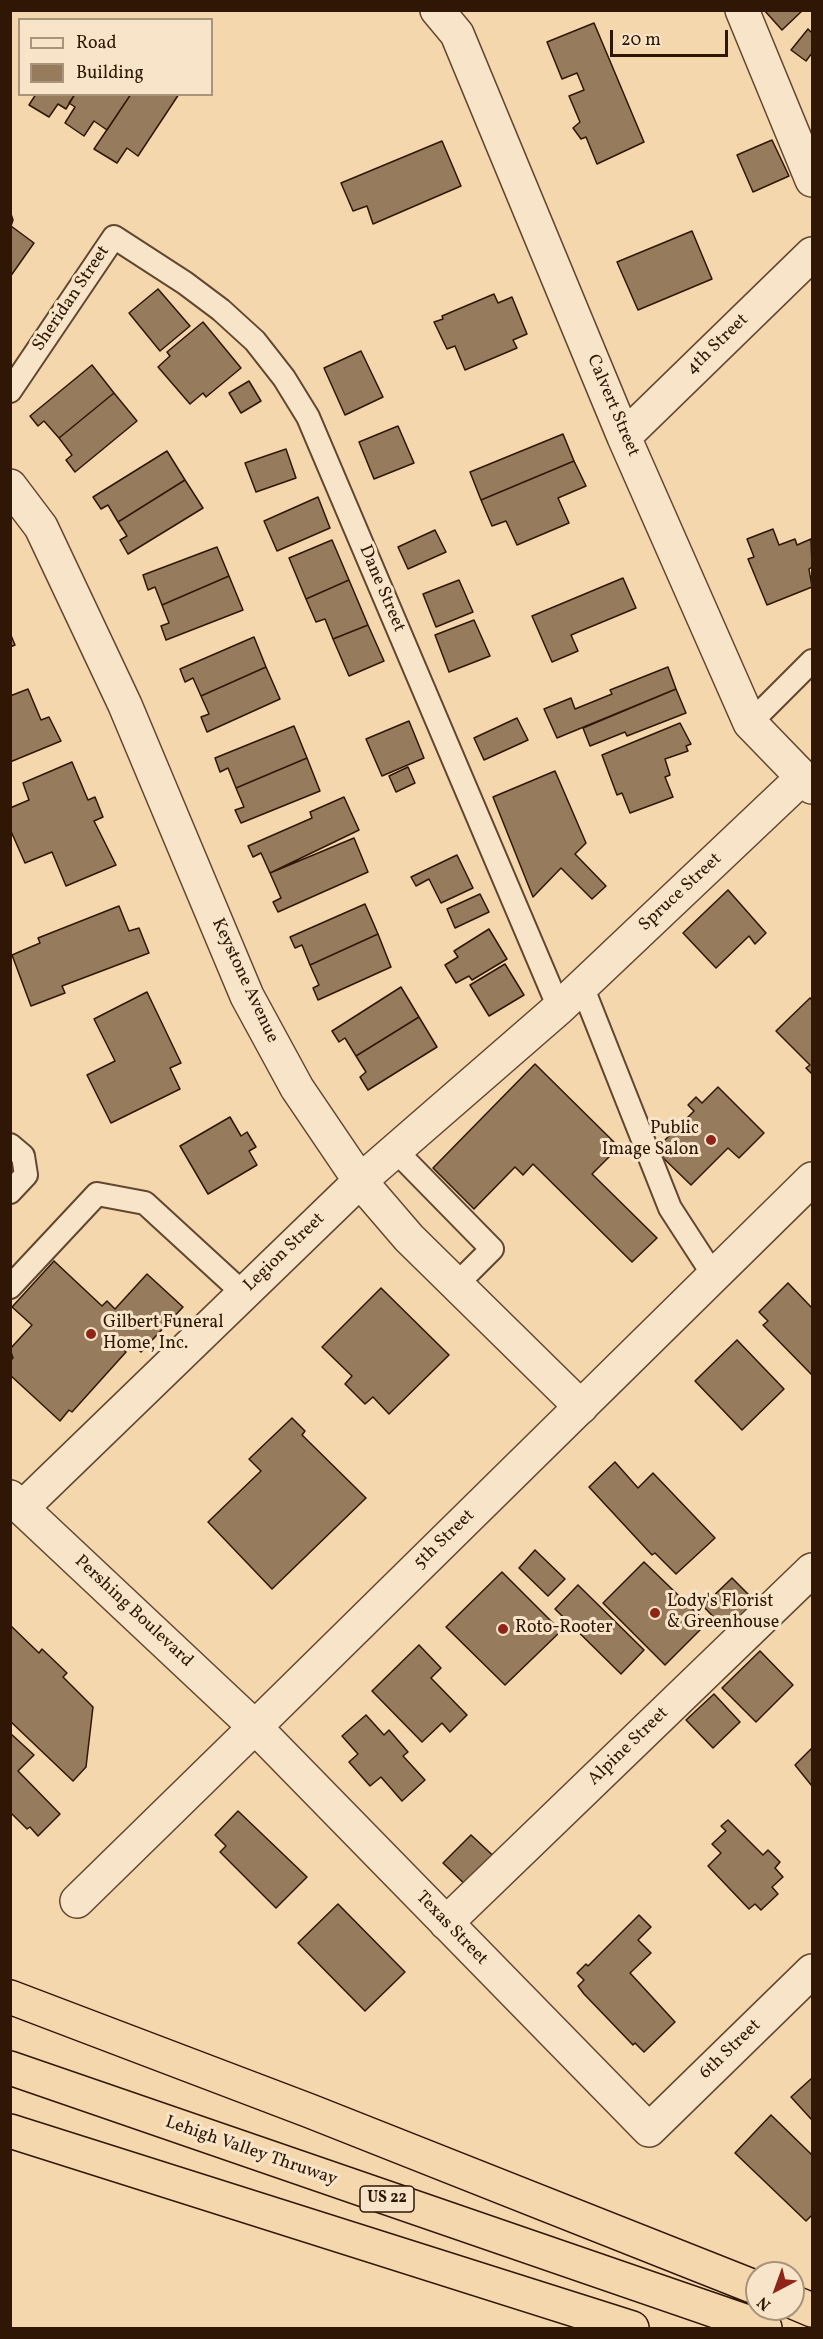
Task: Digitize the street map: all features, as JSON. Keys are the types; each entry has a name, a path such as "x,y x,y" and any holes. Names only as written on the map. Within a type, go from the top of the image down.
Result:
{"highway":[{"path":"10,1997 310,2111 745,2283"},
{"name":"Lehigh Valley Thruway","path":"10,2068 765,2328"},
{"path":"18,2133 632,2328"}],"street":[{"name":"Calvert Street","path":"436,10 457,34 624,437 750,723 808,782"},
{"path":"742,10 813,180"},
{"name":"4th Street","path":"624,437 813,254"},
{"name":"Keystone Avenue","path":"10,486 41,527 125,705 247,996 297,1088 360,1181 409,1238 581,1407"},
{"name":"Spruce Street","path":"559,1008 808,782"},
{"name":"Legion Street","path":"16,1503 243,1293 360,1181 559,1008"},
{"name":"5th Street","path":"77,1901 714,1276 809,1190"},
{"name":"Pershing Boulevard","path":"16,1503 255,1727"},
{"name":"Alpine Street","path":"446,1923 813,1570"},
{"name":"Texas Street","path":"255,1727 649,2130"},
{"name":"6th Street","path":"649,2130 813,1971"}],"lane":[{"name":"Sheridan Street","path":"10,391 114,237"},
{"name":"Dane Street","path":"114,237 185,283 221,310 255,341 284,378 308,417 559,1008"},
{"path":"750,723 813,661"},
{"path":"582,986 670,1208 714,1276"},
{"path":"10,1145 23,1156 26,1175 10,1192"},
{"path":"395,1150 492,1249 456,1285"},
{"path":"10,1287 97,1194 145,1203 243,1293"}],"building":[{"path":"764,10 803,10 782,30"},
{"path":"594,23 644,142 597,164 586,137 581,139 573,128 580,122 569,96 584,90 577,73 562,79 547,42"},
{"path":"808,29 812,33 812,53 806,61 791,50"},
{"path":"35,96 74,96 66,109 58,104 49,117 29,105"},
{"path":"74,96 130,96 107,130 94,121 84,136 65,123 75,107 69,103"},
{"path":"130,96 178,96 138,156 127,148 117,163 94,149"},
{"path":"772,140 789,176 753,192 737,155"},
{"path":"442,141 461,186 373,224 367,206 353,211 341,183"},
{"path":"10,211 13,220 11,226 34,243 10,277"},
{"path":"692,231 712,279 638,310 617,262"},
{"path":"158,289 190,326 160,351 129,313"},
{"path":"494,294 498,303 512,297 527,334 513,340 517,348 465,370 455,346 447,349 434,322 443,319 442,316"},
{"path":"203,322 241,368 206,397 203,393 190,404 158,367 170,356 167,352"},
{"path":"361,351 383,397 345,415 324,368"},
{"path":"92,365 114,393 59,438 44,421 38,426 30,416"},
{"path":"249,381 261,401 241,413 229,393"},
{"path":"114,393 137,421 75,472 66,460 72,455 59,438"},
{"path":"398,426 414,463 374,479 359,442"},
{"path":"563,434 574,461 481,500 470,472"},
{"path":"286,449 296,478 256,492 245,463"},
{"path":"167,451 185,480 118,522 108,505 101,509 93,497"},
{"path":"574,461 586,486 558,498 569,523 517,545 506,521 492,526 481,500"},
{"path":"185,480 203,508 128,554 120,540 127,536 118,522"},
{"path":"318,497 330,528 277,551 264,521"},
{"path":"773,529 779,545 795,539 797,545 811,539 812,567 809,569 812,587 767,605 748,559 754,557 747,539"},
{"path":"435,530 446,552 408,569 398,547"},
{"path":"332,540 349,580 306,599 289,558"},
{"path":"217,547 229,576 162,605 155,587 148,590 143,575"},
{"path":"229,576 243,610 166,640 161,626 169,623 162,605"},
{"path":"623,578 636,608 571,635 578,651 552,662 532,616"},
{"path":"349,580 368,625 333,639 325,619 316,622 306,599"},
{"path":"459,580 473,612 436,627 423,594"},
{"path":"474,620 490,656 449,672 435,635"},
{"path":"368,625 384,661 349,676 333,639"},
{"path":"10,633 15,645 10,647"},
{"path":"254,637 266,667 201,696 193,678 185,682 180,669"},
{"path":"266,667 280,699 207,732 201,717 209,714 201,696"},
{"path":"668,667 676,689 557,738 544,709 571,698 575,709 612,694 610,690"},
{"path":"28,689 41,720 49,717 61,741 10,762 10,696"},
{"path":"676,689 686,713 627,736 625,732 590,746 583,728"},
{"path":"517,718 528,740 484,760 474,738"},
{"path":"409,721 424,758 382,776 366,739"},
{"path":"680,723 691,744 686,746 688,751 665,759 670,775 665,777 673,797 630,813 622,793 617,795 602,755"},
{"path":"294,726 307,758 236,788 228,768 220,772 215,758"},
{"path":"307,758 320,791 241,823 235,810 244,807 236,788"},
{"path":"72,762 88,800 95,797 103,817 94,821 116,865 66,886 52,852 25,863 10,829 10,808 29,800 23,783"},
{"path":"408,767 415,783 396,792 389,776"},
{"path":"555,771 586,843 575,854 606,886 592,899 561,868 533,897 493,797"},
{"path":"344,797 359,830 270,873 261,853 253,857 248,846 312,818 310,812"},
{"path":"354,838 368,872 278,912 273,902 281,898 270,873"},
{"path":"457,855 473,888 441,903 429,879 416,886 411,877"},
{"path":"728,890 766,933 755,944 749,936 716,968 683,933"},
{"path":"480,894 489,912 455,928 447,909"},
{"path":"365,904 378,934 310,965 302,945 295,948 290,937"},
{"path":"119,906 129,931 139,928 149,953 62,986 65,993 31,1006 12,955 40,943 38,938"},
{"path":"489,929 507,959 472,980 469,976 456,983 445,965 458,957 454,951"},
{"path":"378,934 391,967 318,1000 313,988 319,985 310,965"},
{"path":"505,964 524,995 489,1016 470,985"},
{"path":"401,987 419,1017 356,1056 345,1038 339,1042 332,1031"},
{"path":"147,992 181,1063 170,1068 180,1089 111,1123 87,1075 115,1061 94,1019"},
{"path":"810,998 812,1000 812,1074 806,1068 810,1065 776,1031"},
{"path":"419,1017 437,1047 368,1090 360,1077 366,1072 356,1056"},
{"path":"535,1064 619,1147 592,1174 657,1238 632,1262 533,1164 523,1175 515,1167 474,1209 433,1168"},
{"name":"Public Image Salon","path":"718,1087 764,1133 739,1158 728,1148 691,1185 655,1150 694,1111 688,1105 696,1097 702,1103"},
{"path":"230,1117 241,1136 247,1132 256,1147 249,1151 257,1165 208,1194 180,1146"},
{"name":"Gilbert Funeral Home, Inc.","path":"54,1261 102,1306 107,1301 115,1309 147,1274 183,1307 141,1352 132,1343 124,1350 126,1352 72,1412 69,1410 60,1421 10,1375 10,1361 13,1358 10,1349 32,1325 12,1307"},
{"path":"788,1283 812,1308 812,1375 763,1325 768,1321 759,1312"},
{"path":"381,1288 449,1355 389,1414 373,1397 365,1404 345,1384 352,1376 322,1347"},
{"path":"737,1340 784,1389 742,1430 695,1381"},
{"path":"292,1418 305,1431 302,1435 366,1498 272,1589 208,1522 261,1471 249,1459"},
{"path":"615,1462 638,1488 653,1473 715,1538 676,1574 655,1553 652,1555 589,1487"},
{"path":"535,1550 565,1579 548,1596 519,1568"},
{"name":"Lody's Florist & Greenhouse","path":"644,1562 707,1623 665,1665 603,1603"},
{"name":"Roto-Rooter","path":"502,1572 561,1631 505,1685 446,1627"},
{"path":"732,1578 759,1605 730,1634 703,1606"},
{"path":"578,1585 644,1650 621,1674 555,1609"},
{"path":"10,1625 39,1653 42,1649 67,1673 63,1677 93,1707 86,1767 73,1781 10,1721"},
{"path":"419,1645 441,1668 431,1678 467,1715 450,1732 442,1723 422,1742 372,1691"},
{"path":"760,1651 793,1685 756,1722 722,1688"},
{"path":"714,1694 740,1722 713,1748 686,1720"},
{"path":"366,1715 384,1735 389,1730 408,1752 403,1756 425,1780 402,1801 381,1777 370,1786 349,1762 358,1754 342,1736"},
{"path":"10,1733 34,1755 18,1771 60,1814 38,1836 30,1827 27,1829 10,1812"},
{"path":"812,1748 812,1786 795,1765"},
{"path":"238,1811 307,1877 276,1908 220,1852 226,1846 215,1835"},
{"path":"728,1820 763,1855 768,1850 780,1862 775,1868 783,1877 772,1887 778,1894 761,1910 755,1904 749,1909 708,1866 721,1853 712,1844 726,1831 721,1826"},
{"path":"471,1835 502,1864 474,1893 443,1863"},
{"path":"338,1904 405,1972 365,2011 298,1943"},
{"path":"639,1915 651,1927 638,1940 651,1953 630,1973 675,2022 644,2052 635,2043 633,2045 584,1994 578,1986 584,1980 577,1973 586,1964 588,1966"},
{"path":"812,2078 812,2120 791,2097"},
{"path":"771,2115 812,2155 812,2215 806,2221 735,2153"}],"place":[{"name":"Public Image Salon","path":"711,1140"},
{"name":"Gilbert Funeral Home, Inc.","path":"91,1334"},
{"name":"Lody's Florist & Greenhouse","path":"655,1613"},
{"name":"Roto-Rooter","path":"503,1629"}]}
